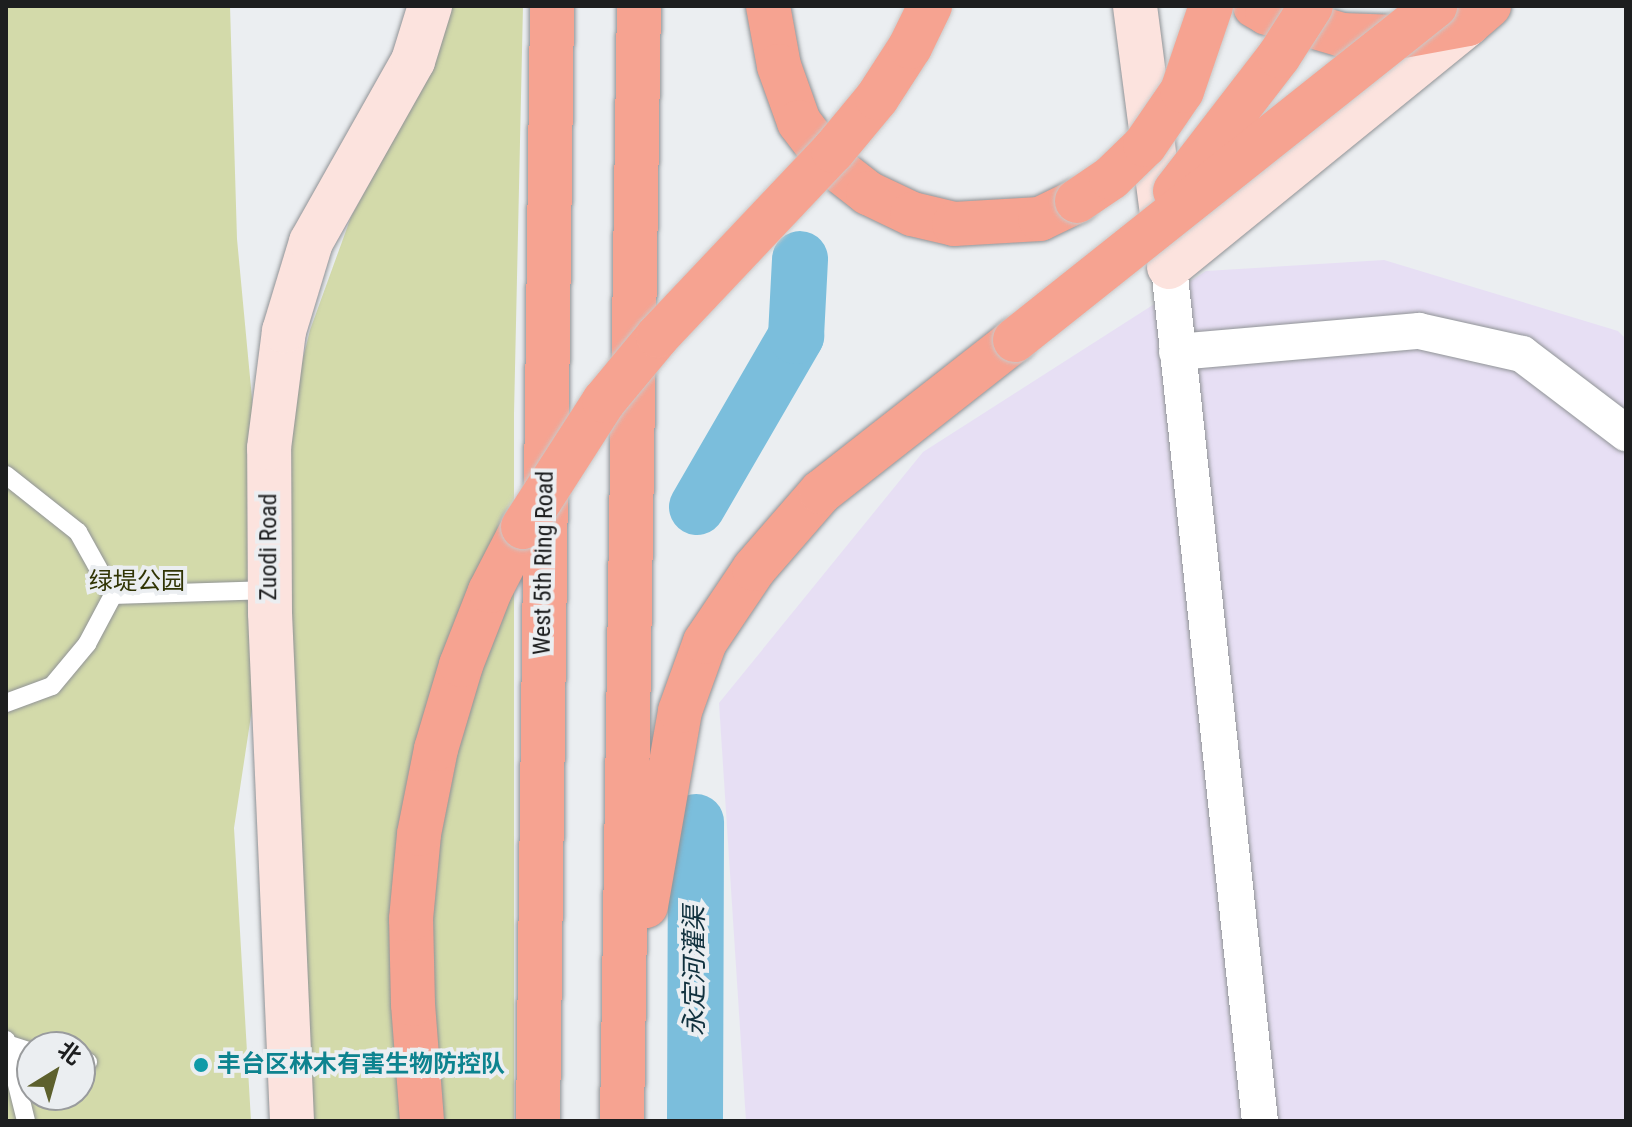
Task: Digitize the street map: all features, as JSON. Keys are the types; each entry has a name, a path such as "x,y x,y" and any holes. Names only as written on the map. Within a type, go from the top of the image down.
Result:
{"highway":[{"name":"West 5th Ring Road","path":"538,1121 552,6"},
{"path":"622,1121 639,6"},
{"path":"768,6 779,66 799,122 832,165 868,193 912,214 954,224 1040,219 1077,201 1111,178 1145,145 1182,91 1211,6"},
{"path":"422,1121 413,1004 411,919 419,834 436,749 461,665 490,591 523,527 613,390 658,336 833,151 877,98 910,47 930,6"},
{"path":"1255,6 1267,13 1342,35 1397,37 1464,12"},
{"path":"1129,249 1234,118 1311,6"},
{"path":"623,1042 680,711 705,642 754,569 821,492 1129,249 1464,12"}],"main road":[{"name":"Zuodi Road","path":"292,1121 270,590 269,448 284,331 311,242 413,61 430,6"},
{"path":"1135,6 1169,267"},
{"path":"1169,267 1464,12"}],"street":[{"path":"1169,267 1260,1121"},
{"path":"1177,352 1419,331 1522,354 1626,433"}],"lane":[{"path":"6,475 78,532 113,595"},
{"path":"113,595 270,590"},
{"path":"6,703 52,686 87,644 113,595"},
{"path":"6,1042 26,1121"}],"shaded area":[{"path":"1384,260 1618,331 1626,339 1626,1121 746,1121 719,703 923,452 1206,271"}],"green space":[{"name":"绿堤公园","path":"6,6 230,6 237,239 270,590 234,828 251,1121 6,1121"},
{"path":"449,6 523,6 514,414 514,1121 309,1121 299,949 286,427 310,330 351,217 435,61"}],"waterway":[{"name":"永定河灌渠","path":"697,507 796,336 800,259"},
{"name":"永定河灌渠","path":"695,1121 696,822"}],"place":[{"name":"丰台区林木有害生物防控队","path":"201,1065"}]}
